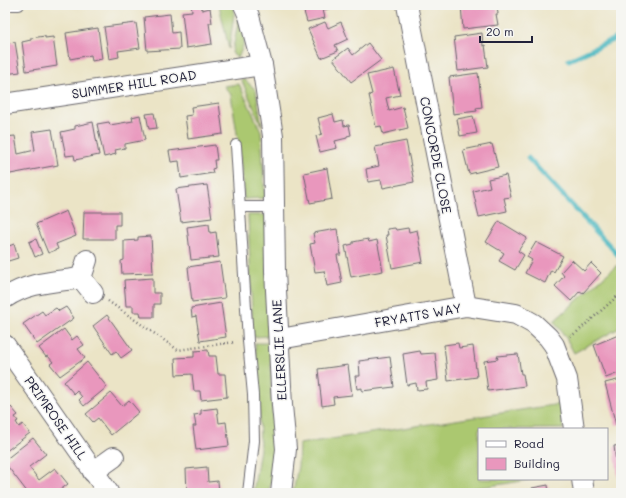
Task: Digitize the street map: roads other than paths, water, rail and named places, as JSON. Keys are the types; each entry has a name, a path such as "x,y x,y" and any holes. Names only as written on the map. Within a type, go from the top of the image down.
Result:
{"street":[{"name":"ELLERSLIE LANE","path":"244,5 262,64 273,136 275,271 280,339 282,405 286,449 281,493"},
{"name":"CONCORDE CLOSE","path":"407,5 466,306"},
{"name":"SUMMER HILL ROAD","path":"5,104 262,64"},
{"path":"5,298 17,290 36,284 87,277"},
{"name":"FRYATTS WAY","path":"280,339 466,306 516,314 534,324 554,345 567,379 574,428"},
{"name":"PRIMROSE HILL","path":"5,345 108,492"},
{"name":"PRIMROSE HILL","path":"93,472 114,457"},
{"path":"582,480 584,493"}],"lane":[{"path":"5,6 19,5"},
{"path":"236,145 248,341 253,395 254,442 248,493"},
{"path":"240,207 274,207"}],"waterway":[{"path":"569,60 621,36"},
{"path":"528,158 621,258"}]}
